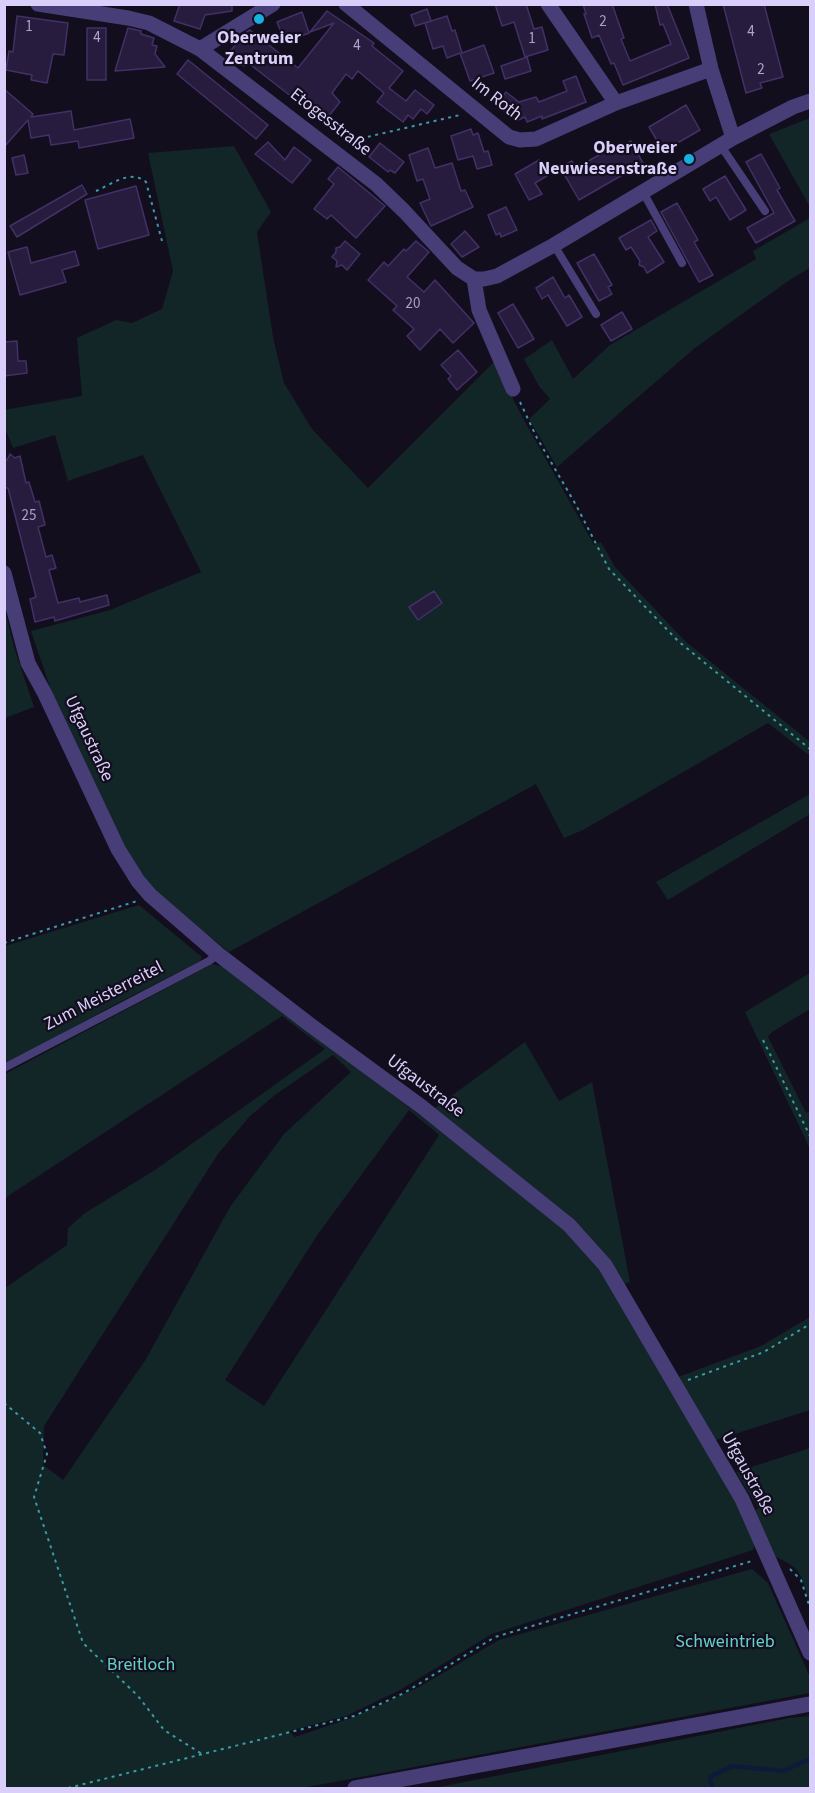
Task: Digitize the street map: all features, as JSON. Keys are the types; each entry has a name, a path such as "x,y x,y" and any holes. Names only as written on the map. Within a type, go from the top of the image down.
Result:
{"street":[{"name":"Etogesstraße","path":"38,4 149,23 200,49 376,184 418,225 456,268 474,279"},
{"path":"200,49 273,4"},
{"name":"Im Roth","path":"346,4 509,137 520,140 536,139 616,103 711,69"},
{"path":"548,4 616,103"},
{"path":"696,4 727,142"},
{"path":"513,389 478,310 474,279 497,276 554,245 727,142 793,107 810,101"},
{"name":"Ufgaustraße","path":"4,573 28,663 45,694 118,849 133,874 150,895 218,954 422,1107 569,1225 605,1265 742,1499 810,1653"},
{"path":"355,1788 810,1704"}],"lane":[{"path":"727,142 765,211"},
{"path":"643,192 682,263"},
{"path":"554,245 596,314"},
{"name":"Zum Meisterreitel","path":"4,1068 209,961 218,954"}],"path":[{"path":"328,146 477,111"},
{"path":"96,190 132,175 139,176 146,182 162,241"},
{"path":"513,389 537,438 576,505 609,569 678,641 810,749"},
{"path":"4,943 130,905 150,895"},
{"path":"763,1040 810,1136"},
{"path":"674,1385 764,1352 810,1324"},
{"path":"4,1403 40,1433 47,1454 34,1497 84,1643 138,1696 165,1730 202,1754"},
{"path":"68,1788 354,1716 404,1693 495,1637 766,1557"},
{"path":"788,1568 801,1580 810,1608"}],"green space":[{"path":"810,118 810,207 769,134"},
{"path":"234,146 271,212 257,232 273,337 284,383 312,429 368,488 494,362 594,545 601,542 615,567 685,641 810,742 810,756 768,723 583,830 564,838 536,784 229,952 160,898 136,871 50,687 31,631 110,610 201,572 143,455 68,481 55,435 13,448 5,428 4,410 82,396 77,338 116,320 132,323 162,309 173,271 148,153"},
{"path":"810,218 810,268 788,281 695,348 557,467 529,419 550,399 539,386 524,359 552,340 573,379 610,345 756,259 753,251"},
{"path":"5,611 34,707 5,718"},
{"path":"810,794 810,814 668,900 656,882"},
{"path":"139,905 202,957 200,961 5,1065 5,946"},
{"path":"212,964 224,967 439,1130 549,1216 585,1249 614,1290 735,1497 756,1542 753,1550 492,1634 400,1690 346,1716 289,1731 295,1737 354,1717 419,1687 499,1640 752,1569 768,1583 810,1677 810,1693 302,1788 5,1788 5,1288 67,1245 68,1228 85,1213 155,1170 325,1049 282,1016 5,1198 5,1074","holes":["333,1055 351,1072 284,1134 230,1207 146,1359 63,1480 43,1465 44,1426 218,1154 250,1116 275,1095","409,1110 439,1135 264,1406 225,1380 318,1234"]},
{"path":"810,973 810,1009 772,1032 768,1037 806,1113 810,1110 810,1149 745,1012"},
{"path":"525,1042 559,1101 592,1082 630,1282 624,1284 432,1110"},
{"path":"810,1317 810,1410 713,1441 678,1377 761,1346"},
{"path":"810,1448 810,1603 799,1573 790,1564 773,1556 754,1511 758,1508 736,1472"},
{"path":"810,1716 810,1788 434,1788 789,1718"}],"building":[{"path":"180,4 232,4 232,11 205,15 200,29 174,21"},
{"path":"495,4 526,4 534,29 542,27 548,50 525,57 514,22 502,26"},
{"path":"583,4 612,4 624,38 621,39 630,61 671,44 663,24 660,25 655,4 667,4 689,58 623,85 599,35 592,38"},
{"path":"723,4 764,4 783,77 760,83 762,88 746,93"},
{"path":"427,9 431,21 415,26 411,15"},
{"path":"327,11 374,43 372,46 403,71 389,88 406,101 415,90 434,105 427,114 421,109 413,119 408,115 403,122 377,102 384,93 358,71 352,79 346,74 332,93 340,102 324,122 247,62 244,66 228,54 250,30 298,68 334,23 310,32"},
{"path":"302,12 309,33 285,42 277,22"},
{"path":"17,16 68,23 64,55 53,54 47,83 31,80 32,75 6,70 9,51 13,52"},
{"path":"447,16 452,31 455,30 462,53 484,45 494,73 470,81 460,53 447,58 443,46 433,49 425,23"},
{"path":"87,28 106,28 106,80 87,80"},
{"path":"128,28 141,31 141,34 154,38 152,45 157,46 155,54 165,67 115,71"},
{"path":"527,57 531,71 505,79 501,66"},
{"path":"188,60 268,125 256,139 177,74"},
{"path":"576,76 586,102 542,119 542,116 527,122 525,117 516,121 496,105 506,92 519,102 536,97 539,102 567,91 563,81"},
{"path":"4,89 33,114 31,117 71,111 74,130 130,119 134,138 79,148 78,141 51,145 49,135 31,138 28,120 4,147"},
{"path":"686,105 700,130 662,149 649,127"},
{"path":"471,129 473,135 478,133 484,152 488,151 492,165 477,169 473,156 458,160 451,136"},
{"path":"631,141 643,163 579,200 560,167 572,161 576,168 615,146 617,149"},
{"path":"268,142 285,160 294,147 311,160 292,183 255,154"},
{"path":"380,143 404,162 395,173 390,170 388,172 369,157"},
{"path":"428,148 435,168 452,163 461,191 465,190 473,207 431,226 420,203 430,199 423,179 417,181 409,155"},
{"path":"761,154 780,188 777,190 795,221 756,243 747,228 774,213 746,162"},
{"path":"24,155 28,173 16,175 12,158"},
{"path":"539,160 547,176 535,183 542,194 529,200 515,174"},
{"path":"338,167 385,206 356,238 331,215 327,219 314,209 334,184 328,179"},
{"path":"725,176 746,210 730,220 716,197 710,201 703,189"},
{"path":"82,185 87,194 17,237 10,226"},
{"path":"136,186 149,235 98,249 85,200"},
{"path":"677,203 698,240 694,242 713,275 699,282 661,212"},
{"path":"506,207 517,230 501,237 500,233 496,235 488,215"},
{"path":"651,220 657,231 648,237 664,262 647,273 644,267 639,265 640,261 631,247 626,250 619,238"},
{"path":"465,231 479,247 462,257 451,244"},
{"path":"345,241 360,254 347,270 342,265 336,267 337,261 332,257 336,248"},
{"path":"416,241 429,252 407,277 424,292 435,280 474,323 453,343 440,329 420,350 407,336 414,329 393,310 397,306 368,280 384,262 388,266 404,249 406,251"},
{"path":"27,247 31,263 75,251 79,265 62,270 66,282 20,295 8,252"},
{"path":"594,254 612,285 608,287 612,294 599,301 577,263"},
{"path":"553,277 565,298 569,295 582,317 567,326 548,295 542,299 536,288"},
{"path":"513,304 534,339 518,348 498,313"},
{"path":"622,312 632,329 611,341 601,325"},
{"path":"17,341 18,361 26,361 27,373 4,376 4,342"},
{"path":"458,350 477,372 457,390 448,379 451,376 441,365"},
{"path":"10,454 15,458 20,456 26,483 29,482 35,502 39,501 45,525 38,527 46,557 52,555 56,568 49,570 58,603 79,598 80,602 107,595 109,605 55,621 54,617 35,622 30,599 36,597 8,488 4,488 4,460 7,460"},
{"path":"434,591 442,603 418,620 409,607"}],"waterway":[{"path":"712,1788 710,1777 732,1766 783,1771 810,1759"}],"place":[{"name":"Oberweier Zentrum","path":"259,19"},
{"name":"Oberweier Neuwiesenstraße","path":"689,159"}],"park label":[{"name":"Schweintrieb","path":"725,1643"},
{"name":"Breitloch","path":"141,1666"}]}
